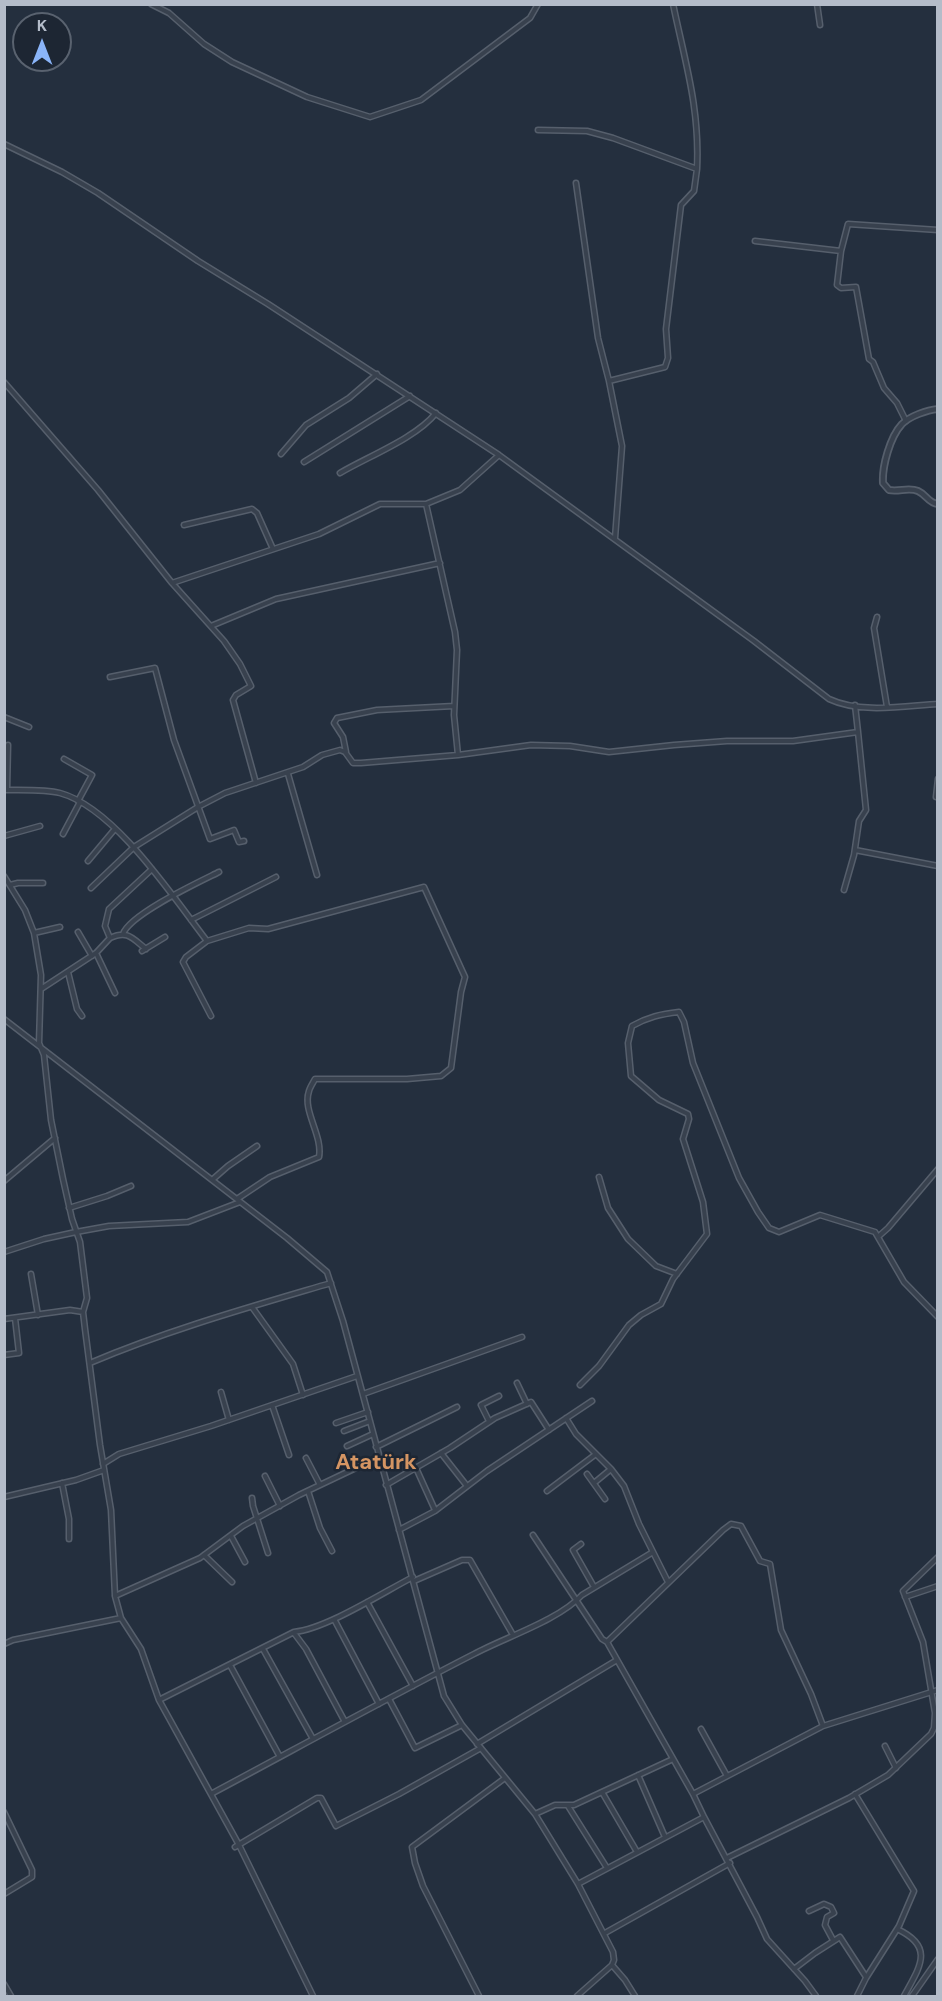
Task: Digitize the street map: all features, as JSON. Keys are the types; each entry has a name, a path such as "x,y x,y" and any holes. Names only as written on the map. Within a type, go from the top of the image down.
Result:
{"street":[{"path":"151,4 169,14 204,44 232,62 307,97 370,117 421,100 530,18 538,4"},
{"path":"609,381 665,367 668,357 666,329 681,205 694,191 698,169 693,94 673,4"},
{"path":"817,4 820,25"},
{"path":"538,130 587,132 613,138 698,169"},
{"path":"4,144 62,172 98,193 198,261 377,374 499,455 615,538 829,699 840,704 886,707 938,704"},
{"path":"576,183 597,338 609,381 622,447 615,538"},
{"path":"906,421 897,403 884,388 873,362 868,359 856,287 841,288 837,285 841,250 848,224 938,230"},
{"path":"755,241 841,250"},
{"path":"281,454 306,424 349,398 377,374"},
{"path":"4,382 98,490 172,583 233,652 251,684 251,687 236,695 233,700 256,783"},
{"path":"304,462 410,396"},
{"path":"938,409 929,410 902,423 886,458 883,483 886,488 893,491 916,490 931,503 938,504"},
{"path":"340,473 398,442 426,423 436,413"},
{"path":"172,583 319,534 380,504 426,504 460,490 499,455"},
{"path":"426,504 455,632 457,650 454,706 458,755"},
{"path":"184,525 252,509 257,513 273,549"},
{"path":"211,626 276,599 440,563"},
{"path":"877,616 874,628 886,707"},
{"path":"110,677 155,668 174,740 210,839 234,830 239,842 244,841"},
{"path":"844,890 855,850 859,821 866,810 855,705"},
{"path":"346,753 346,744 334,723 337,718 377,710 454,706"},
{"path":"4,717 29,727"},
{"path":"91,888 134,847 198,807 225,793 288,774 322,755 340,750 346,753 353,763 361,764 458,755 531,744 570,746 609,752 727,741 793,741 858,732"},
{"path":"8,745 6,790 59,793 89,807 134,847 207,941"},
{"path":"63,834 92,776 64,759"},
{"path":"288,774 317,875"},
{"path":"936,797 938,779"},
{"path":"4,836 40,826"},
{"path":"88,861 115,829"},
{"path":"855,850 938,866"},
{"path":"110,938 105,926 109,909 152,869"},
{"path":"123,934 129,923 172,895 219,872"},
{"path":"4,876 25,910 34,933 41,975 39,1042 44,1055 55,1138 69,1209 81,1252 87,1298 83,1312 111,1510 115,1596 121,1618 141,1649 159,1700 211,1794 313,1996"},
{"path":"191,920 276,877"},
{"path":"10,885 43,883"},
{"path":"4,1252 44,1239 109,1226 188,1221 239,1200 270,1177 319,1157 319,1140 308,1100 308,1093 315,1079 407,1079 441,1076 451,1068 459,1001 465,977 424,887 268,929 249,928 207,941 183,962 211,1016"},
{"path":"34,933 60,927"},
{"path":"78,932 94,954 115,993"},
{"path":"40,989 94,954 110,938 123,934 128,935 144,950 165,938"},
{"path":"68,972 77,1009 82,1016"},
{"path":"580,1385 599,1366 628,1325 661,1304 677,1274 707,1234 703,1202 683,1139 689,1119 688,1114 659,1100 631,1077 627,1043 632,1026 645,1018 656,1015 679,1012 684,1022 693,1063 739,1178 769,1228 778,1232 820,1215 875,1232 904,1282 938,1317"},
{"path":"4,1019 239,1200 327,1272 368,1412 444,1696 462,1725 535,1814 578,1884 613,1952 612,1965 577,1996"},
{"path":"4,1181 55,1138"},
{"path":"212,1180 257,1146"},
{"path":"879,1236 938,1169"},
{"path":"599,1177 608,1208 628,1239 656,1266 677,1274"},
{"path":"69,1209 131,1186"},
{"path":"31,1274 38,1315"},
{"path":"90,1363 127,1347 331,1283"},
{"path":"252,1307 292,1364 303,1395"},
{"path":"4,1319 69,1310 83,1312"},
{"path":"4,1355 19,1353 15,1318"},
{"path":"363,1394 522,1337"},
{"path":"103,1464 119,1454 229,1420 357,1376"},
{"path":"516,1383 527,1404"},
{"path":"220,1392 229,1420"},
{"path":"489,1422 482,1405 499,1396"},
{"path":"399,1530 435,1510 592,1401"},
{"path":"386,1485 489,1422 531,1402 549,1430"},
{"path":"272,1405 289,1455"},
{"path":"376,1447 457,1407"},
{"path":"336,1423 368,1412"},
{"path":"566,1418 576,1434 624,1486 639,1524 668,1582"},
{"path":"344,1431 370,1421"},
{"path":"347,1446 373,1434"},
{"path":"441,1453 467,1486"},
{"path":"547,1491 596,1454"},
{"path":"115,1596 204,1555 280,1506 379,1457"},
{"path":"306,1458 320,1485"},
{"path":"416,1468 435,1510"},
{"path":"594,1483 610,1469"},
{"path":"4,1497 104,1470"},
{"path":"587,1474 605,1498"},
{"path":"265,1476 280,1506"},
{"path":"62,1483 69,1519 69,1539"},
{"path":"308,1491 320,1528 332,1551"},
{"path":"252,1498 268,1553"},
{"path":"607,1642 723,1530 731,1524 741,1527 760,1561 770,1564 781,1630 812,1695 823,1726"},
{"path":"533,1534 602,1639 607,1642 693,1794 767,1939 816,1996"},
{"path":"231,1536 245,1562"},
{"path":"581,1544 573,1550 594,1587"},
{"path":"211,1794 437,1672 552,1616 594,1587 653,1552"},
{"path":"204,1555 231,1582"},
{"path":"605,1933 728,1861 888,1775 931,1734 934,1728 935,1713 923,1642 903,1591 938,1557"},
{"path":"159,1700 294,1632 306,1631 334,1619 414,1579 462,1560 470,1560 513,1635"},
{"path":"905,1597 938,1586"},
{"path":"367,1602 413,1686"},
{"path":"4,1644 13,1640 121,1618"},
{"path":"334,1619 379,1704"},
{"path":"294,1632 306,1649 345,1722"},
{"path":"262,1649 313,1739"},
{"path":"477,1744 617,1660"},
{"path":"230,1665 280,1757"},
{"path":"693,1794 823,1726 938,1690"},
{"path":"388,1699 415,1748 462,1725"},
{"path":"701,1729 727,1776"},
{"path":"885,1746 896,1768"},
{"path":"237,1846 317,1798 321,1798 336,1826 481,1748"},
{"path":"535,1814 555,1805 574,1805 673,1759"},
{"path":"638,1775 665,1837"},
{"path":"479,1996 423,1886 412,1846 505,1778"},
{"path":"603,1792 637,1852"},
{"path":"855,1794 914,1891 896,1929 857,1996"},
{"path":"568,1805 607,1868"},
{"path":"4,1812 32,1870 32,1877 4,1894"},
{"path":"578,1884 704,1817"},
{"path":"809,1911 824,1904 831,1907 834,1913 828,1916 825,1923 833,1940"},
{"path":"896,1929 909,1934 921,1957 919,1970 904,1996"},
{"path":"794,1969 840,1937 866,1978"},
{"path":"912,1996 938,1959"},
{"path":"612,1965 635,1996"},
{"path":"4,1984 11,1996"}],"district":[{"name":"Atatürk","path":"376,1463"}]}
